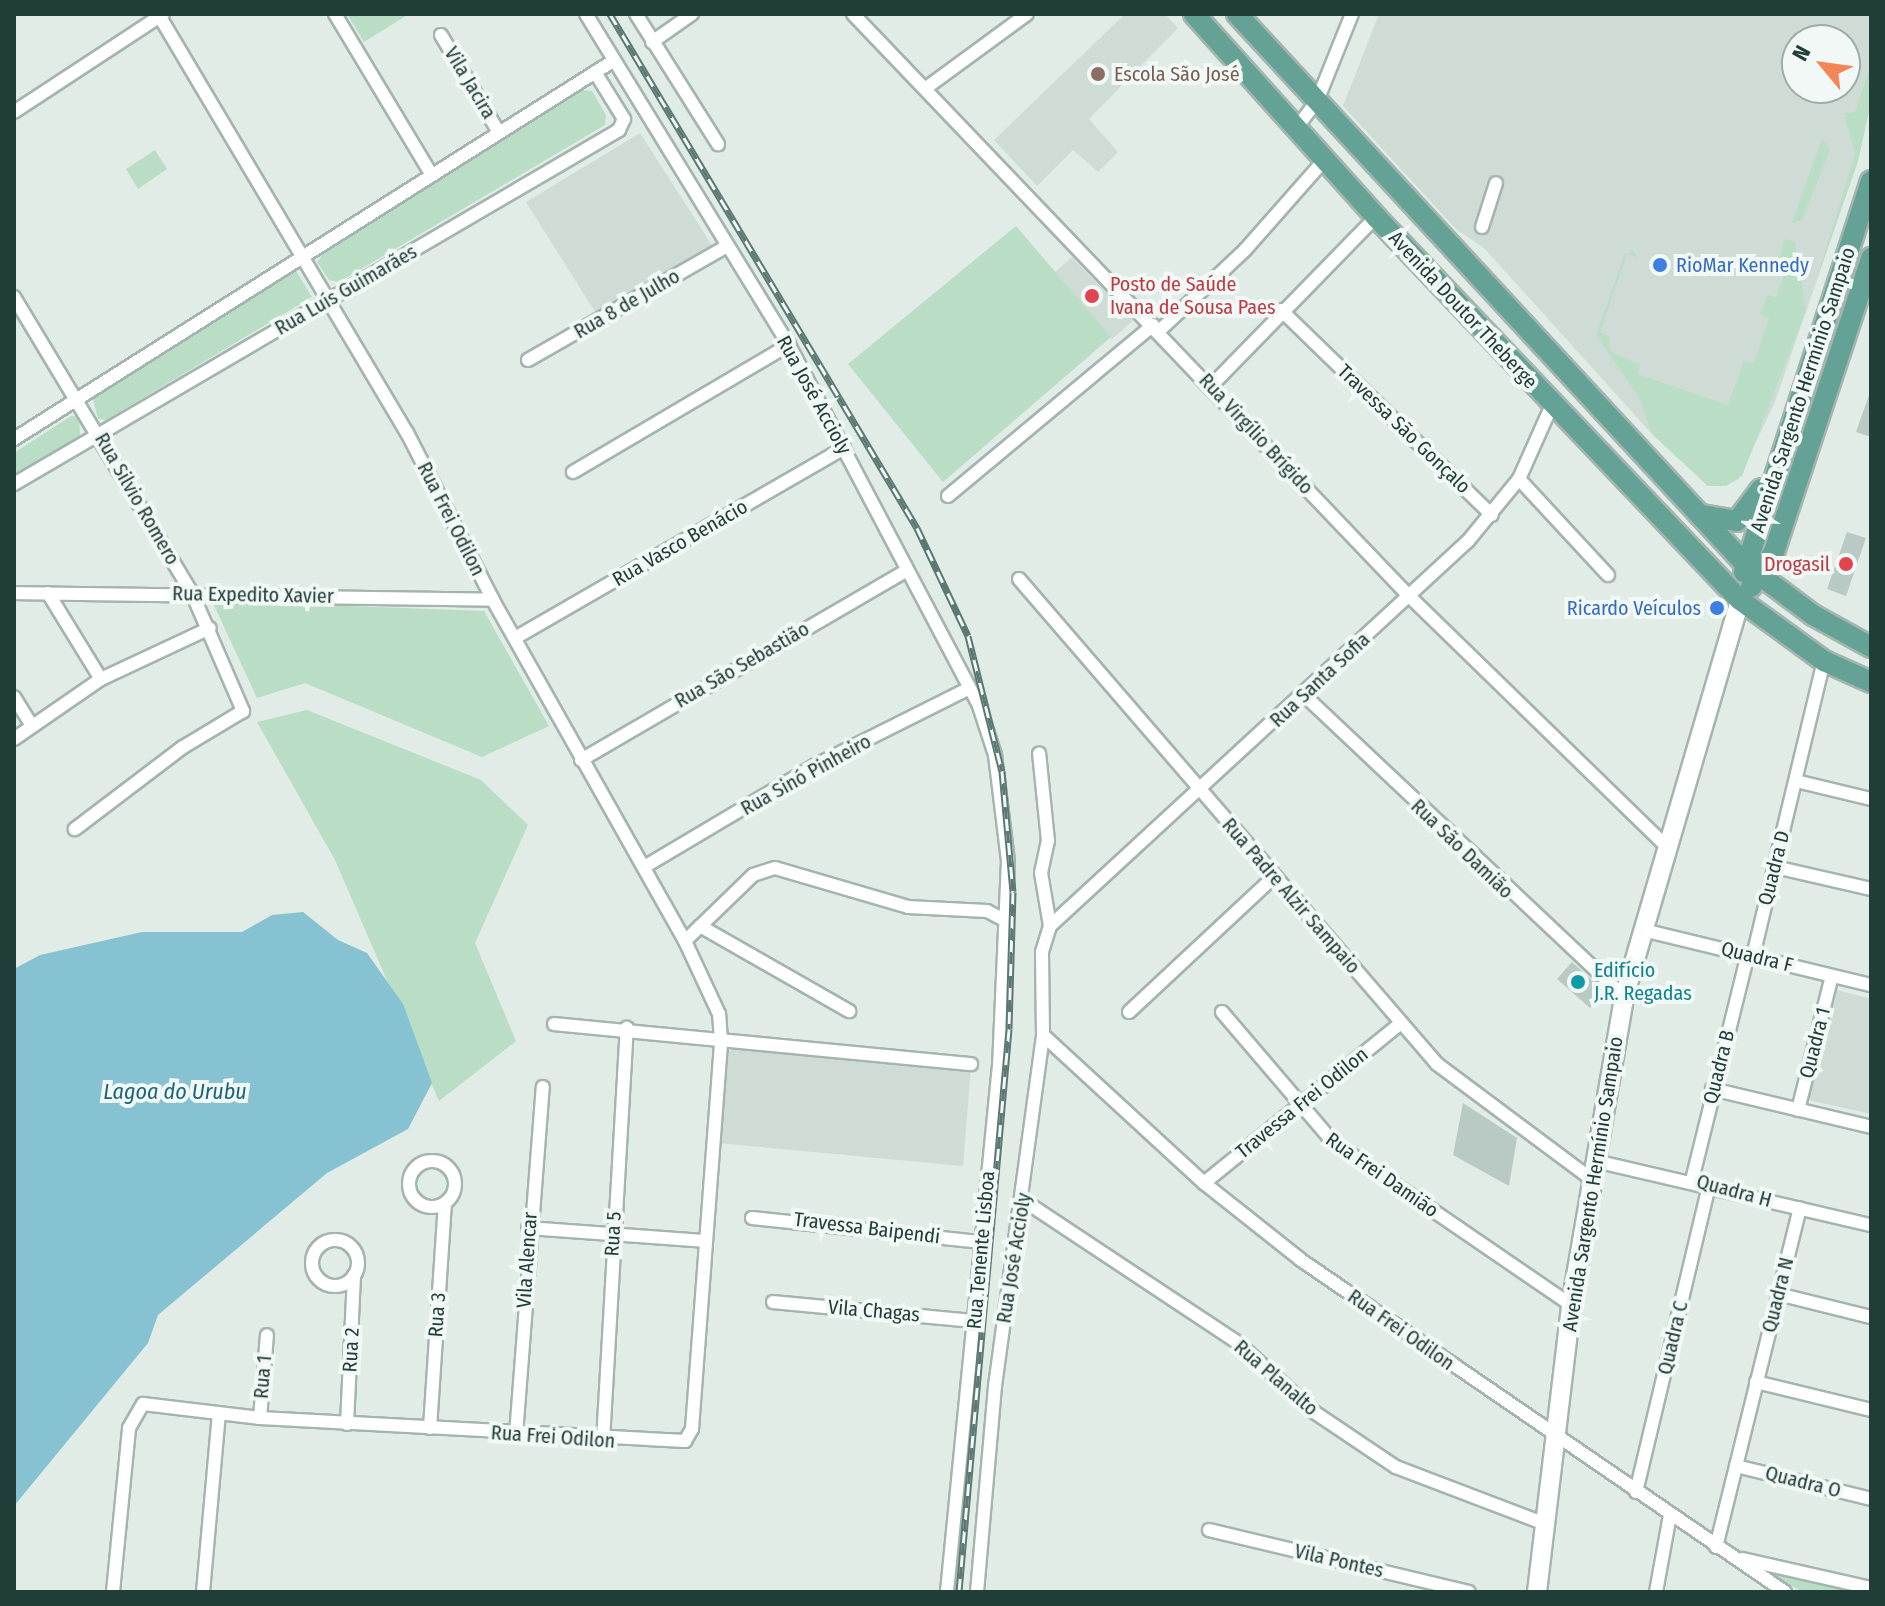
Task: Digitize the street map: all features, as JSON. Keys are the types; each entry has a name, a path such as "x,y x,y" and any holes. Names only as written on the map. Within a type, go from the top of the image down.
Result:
{"main road":[{"name":"Avenida Doutor Theberge","path":"1194,14 1327,157 1376,217 1740,600 1824,661 1871,682"},
{"name":"Avenida Doutor Theberge","path":"1237,14 1752,570 1871,647"},
{"name":"Avenida Sargento Hermínio Sampaio","path":"1537,1592 1571,1305 1624,997 1740,600 1752,570 1792,429 1871,181"},
{"name":"Avenida Sargento Hermínio Sampaio","path":"1752,570 1774,552 1871,258"},
{"path":"1443,288 1459,283 1467,265"},
{"path":"1700,515 1720,521 1745,517 1792,429"}],"street":[{"path":"335,14 430,172"},
{"name":"Rua José Accioly","path":"586,14 725,247 789,345 844,448 904,572 970,688"},
{"path":"636,14 718,144"},
{"path":"652,42 692,14"},
{"name":"Rua Virgílio Brígido","path":"853,14 1409,596 1666,846"},
{"path":"926,88 1027,14"},
{"path":"1298,126 1317,101 1352,14"},
{"path":"14,112 160,15"},
{"name":"Rua Frei Odilon","path":"113,1592 134,1413 143,1404 219,1414 347,1424 673,1445 685,1441 692,1429 719,1035 719,1014 685,941 493,600 407,433 160,15"},
{"name":"Vila Jacira","path":"441,35 498,131"},
{"path":"14,439 430,172 613,61"},
{"name":"Rua Luís Guimarães","path":"14,484 619,130 624,119 595,72"},
{"path":"948,496 1156,328 1245,250 1327,157"},
{"path":"1482,227 1496,183"},
{"path":"1211,386 1281,310 1376,217"},
{"name":"Rua 8 de Julho","path":"528,360 725,247"},
{"name":"Rua Silvio Romero","path":"14,297 100,434 192,593 210,628 243,711 183,747 75,829"},
{"name":"Travessa São Gonçalo","path":"1281,310 1492,515"},
{"path":"573,472 789,345"},
{"name":"Rua Santa Sofia","path":"1050,926 1305,696 1492,515 1519,479 1552,405"},
{"name":"Rua Vasco Benácio","path":"515,638 844,448"},
{"path":"1519,479 1608,575"},
{"name":"Rua São Sebastião","path":"581,760 904,572"},
{"name":"Rua Padre Alzir Sampaio","path":"1019,579 1437,1064 1594,1181"},
{"name":"Rua Expedito Xavier","path":"14,593 192,593 493,600"},
{"path":"48,593 101,679"},
{"path":"14,739 101,679 210,628"},
{"name":"Quadra D","path":"1750,955 1775,867 1824,661"},
{"name":"Rua Sinó Pinheiro","path":"644,867 814,766 970,688"},
{"name":"Rua Tenente Lisboa","path":"947,1592 982,1242 1008,861 995,755 970,688"},
{"name":"Rua São Damião","path":"1305,696 1624,997"},
{"path":"14,697 32,726"},
{"path":"1039,753 1048,841 1041,873 1050,926"},
{"path":"1796,781 1871,799"},
{"path":"1775,867 1871,889"},
{"path":"685,941 753,875 775,868 908,907 1005,909"},
{"path":"1129,1012 1274,877"},
{"path":"700,926 849,1011"},
{"name":"Rua José Accioly","path":"977,1592 995,1386 1023,1200 1035,1059 1043,1035 1042,952 1050,926"},
{"name":"Quadra F","path":"1643,930 1871,985"},
{"name":"Quadra B","path":"1692,1180 1712,1089 1750,955"},
{"name":"Quadra 1","path":"1798,1110 1832,976"},
{"name":"Rua Frei Damião","path":"1222,1012 1298,1105 1333,1142 1571,1305"},
{"name":"Travessa Frei Odilon","path":"1204,1183 1401,1023"},
{"path":"554,1024 719,1035 971,1064"},
{"name":"Rua 5","path":"603,1441 627,1028"},
{"name":"Rua Frei Odilon","path":"1043,1035 1204,1183 1301,1260 1556,1438 1785,1592"},
{"name":"Vila Alencar","path":"516,1435 528,1228 543,1087"},
{"path":"1712,1089 1871,1127"},
{"name":"Quadra H","path":"1595,1161 1692,1180 1871,1225"},
{"name":"Quadra C","path":"1636,1492 1709,1185"},
{"name":"Rua Planalto","path":"1023,1200 1238,1343 1321,1418 1396,1467 1545,1524"},
{"name":"Rua 3","path":"430,1428 445,1203"},
{"name":"Quadra N","path":"1716,1547 1800,1208"},
{"name":"Travessa Baipendi","path":"752,1218 982,1242"},
{"path":"528,1228 704,1241"},
{"name":"Rua 2","path":"347,1424 354,1275"},
{"path":"1778,1294 1871,1317"},
{"name":"Vila Chagas","path":"773,1302 975,1321"},
{"name":"Rua 1","path":"260,1418 267,1335"},
{"path":"1756,1382 1871,1410"},
{"path":"203,1592 219,1414"},
{"name":"Quadra O","path":"1736,1466 1871,1499"},
{"path":"1656,1592 1670,1515"},
{"name":"Vila Pontes","path":"1209,1530 1469,1592"},
{"path":"1735,1557 1871,1588"}],"shaded area":[{"name":"Escola São José","path":"1125,14 1165,14 1178,28 1089,119 1118,152 1098,172 1073,150 1037,186 994,140"},
{"name":"RioMar Kennedy","path":"1379,14 1871,14 1871,102 1858,161 1775,402 1738,480 1708,486 1652,434 1484,248 1456,229 1343,106"},
{"path":"640,133 715,250 597,315 526,202"},
{"name":"Posto de Saúde Ivana de Sousa Paes","path":"1072,257 1133,321 1112,339 1055,272"},
{"path":"1837,990 1871,999 1871,1114 1808,1100"},
{"path":"735,1047 971,1068 963,1166 718,1143 728,1052"}],"green space":[{"path":"347,14 409,14 364,42"},
{"path":"1871,65 1871,102 1858,161 1816,282 1855,154 1844,113 1855,112 1858,104 1861,104"},
{"path":"582,90 592,91 606,115 605,125 339,282 329,280 317,262 324,253"},
{"path":"1822,139 1830,150 1802,220 1792,223"},
{"path":"155,150 167,169 138,189 126,169"},
{"path":"1016,226 1111,337 943,482 848,364"},
{"path":"1785,239 1795,242 1806,310 1742,476 1726,486 1708,486 1652,434 1639,397 1596,335 1625,254 1634,252 1637,257 1627,254 1600,332 1609,336 1610,351 1640,365 1637,374 1728,405 1744,361 1754,363 1769,318 1760,315 1767,295 1776,297 1787,267 1778,262"},
{"path":"296,271 312,297 106,420 98,419 93,399"},
{"path":"71,416 79,417 80,436 14,476 14,453"},
{"path":"212,601 484,611 549,726 482,757 305,683 257,698"},
{"path":"307,710 481,780 528,825 475,943 516,1041 439,1101 335,860 257,722"},
{"path":"1762,1568 1866,1592 1802,1592"}],"water":[{"name":"Lagoa do Urubu","path":"303,912 338,940 367,953 403,1004 432,1083 408,1129 327,1173 158,1315 148,1343 14,1506 14,969 40,955 142,932 242,932 272,915"}],"building":[{"path":"1871,395 1871,437 1856,432"},
{"name":"Drogasil","path":"1847,532 1866,538 1846,596 1827,589"},
{"name":"Edifício J.R. Regadas","path":"1572,962 1604,991 1590,1008 1557,979"},
{"path":"1463,1103 1517,1138 1509,1186 1453,1155"}],"railway":[{"path":"610,14 917,528 968,636 1002,771 1013,892 1009,1029 959,1592"}],"place":[{"name":"Escola São José","path":"1098,74"},
{"name":"RioMar Kennedy","path":"1660,265"},
{"name":"Posto de Saúde Ivana de Sousa Paes","path":"1092,296"},
{"name":"Drogasil","path":"1846,564"},
{"name":"Ricardo Veículos","path":"1717,608"},
{"name":"Edifício J.R. Regadas","path":"1578,982"}]}
